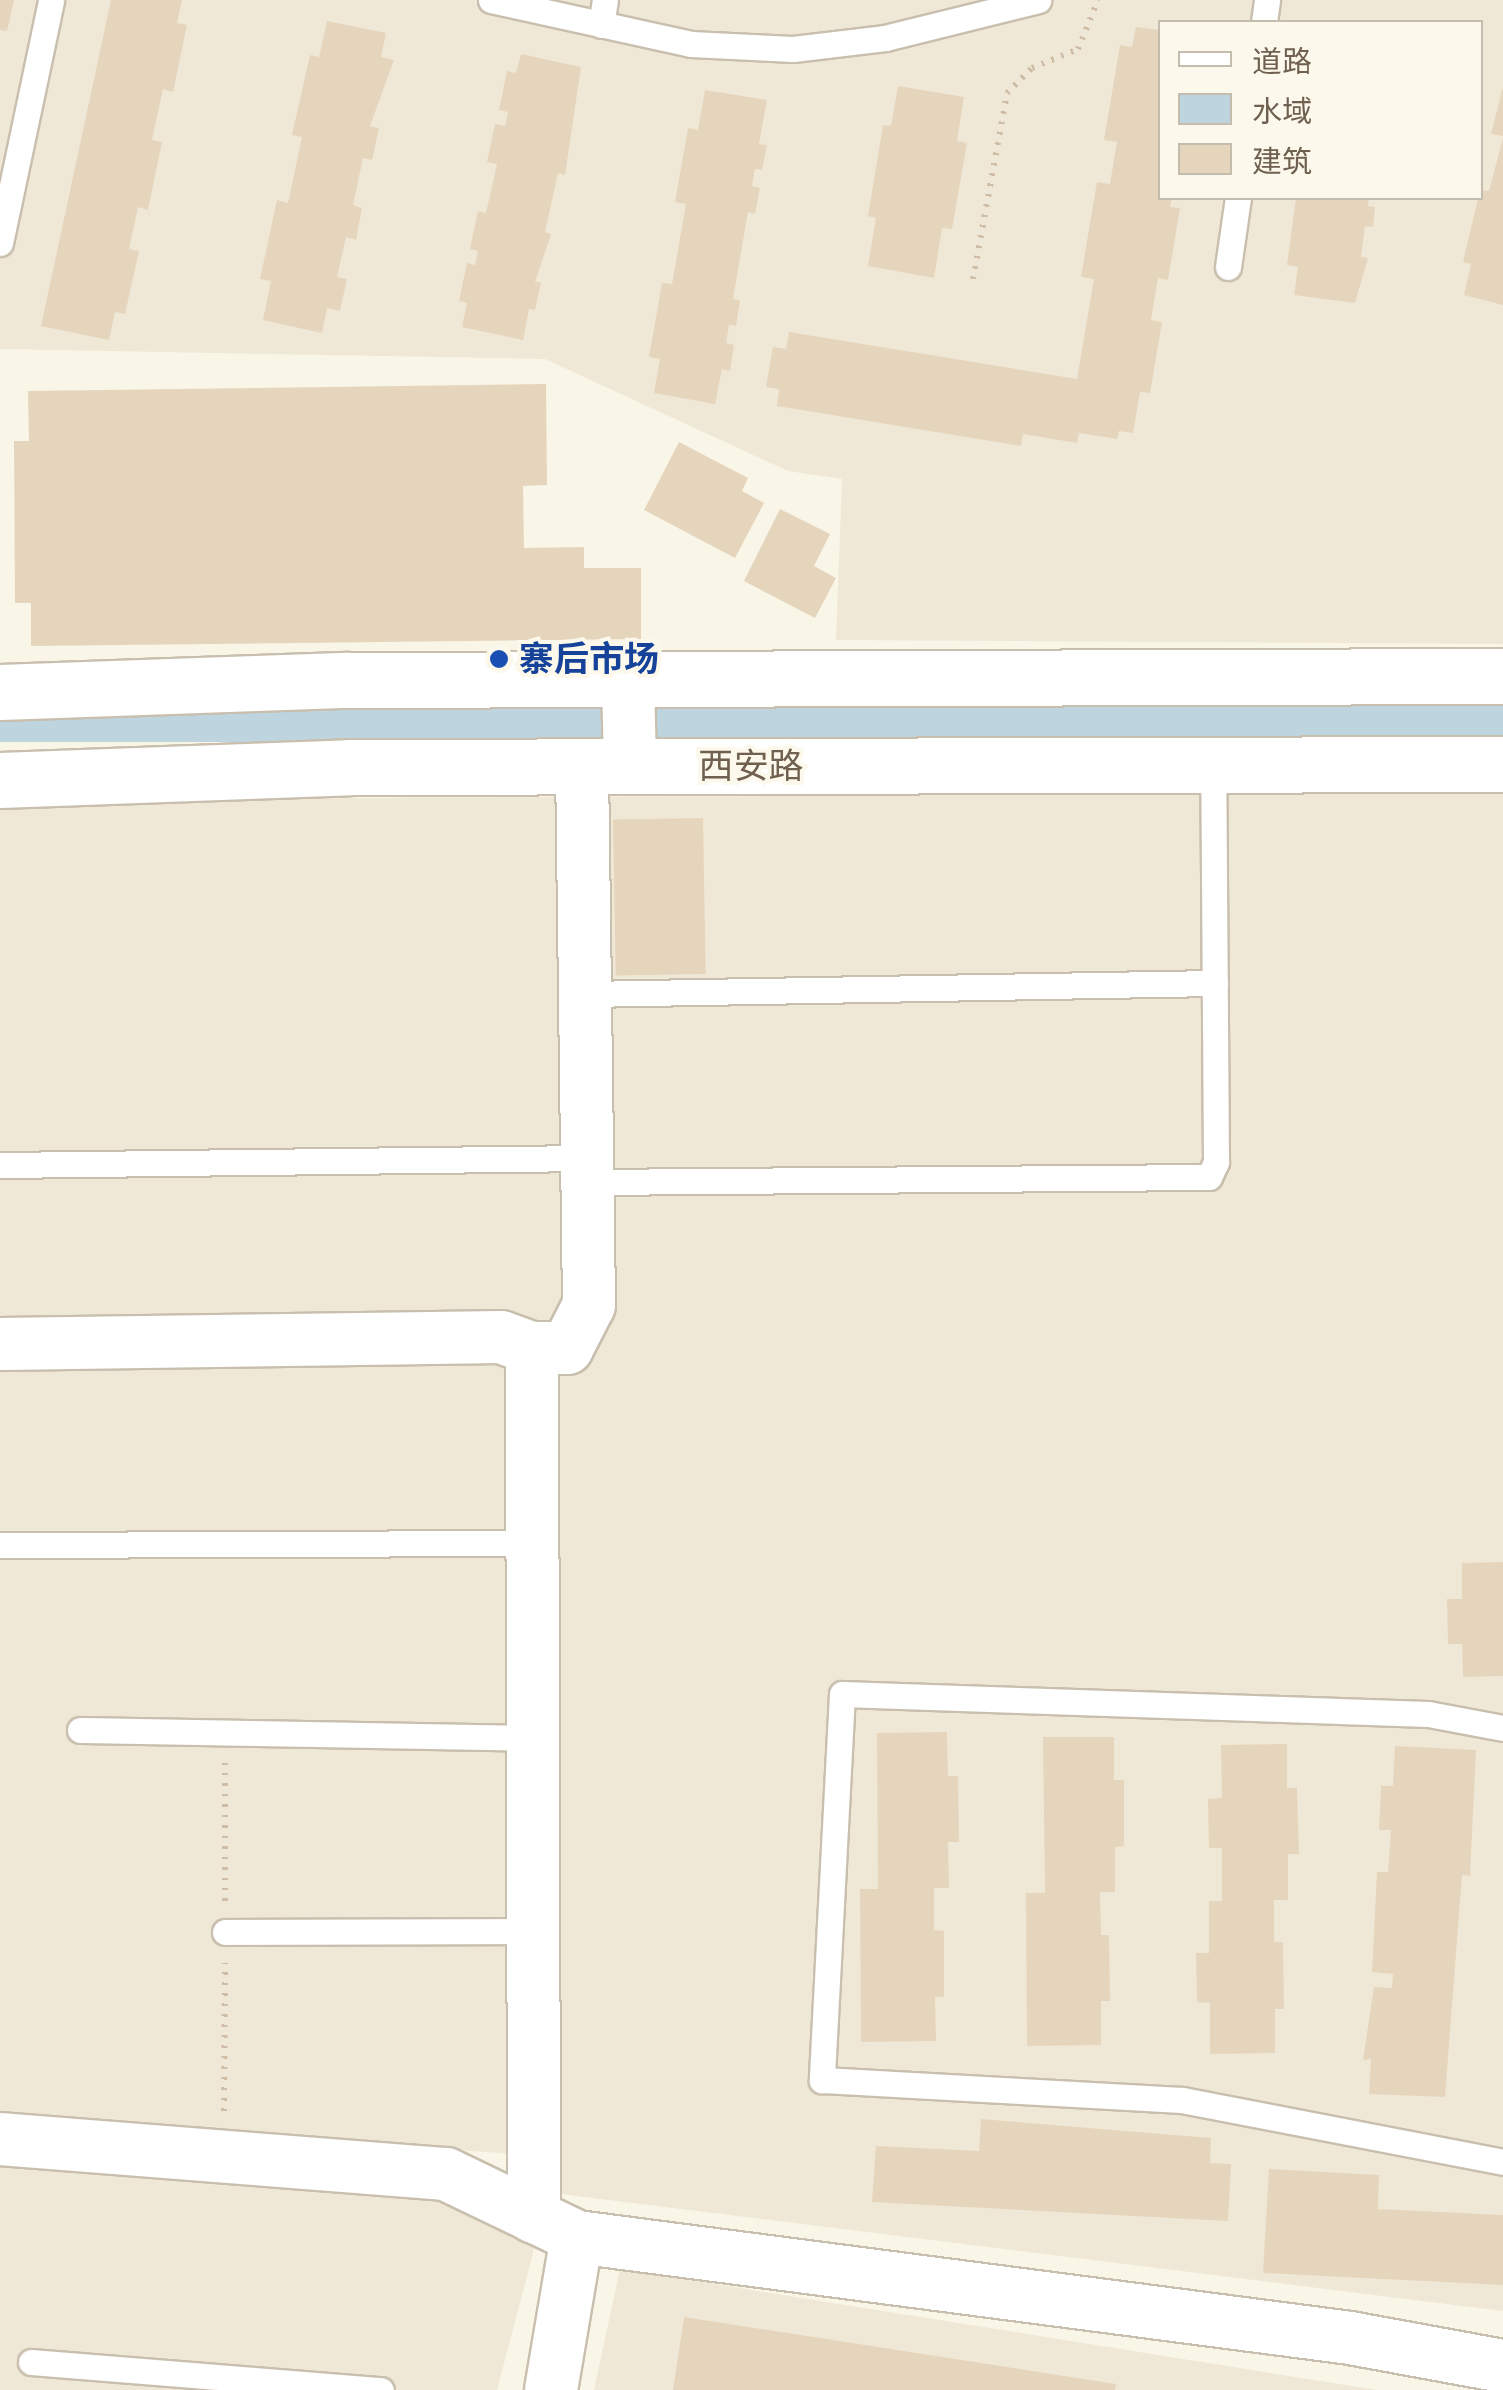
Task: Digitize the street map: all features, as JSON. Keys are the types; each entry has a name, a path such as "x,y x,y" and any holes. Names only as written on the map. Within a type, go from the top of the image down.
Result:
{"street":[{"path":"0,692 348,680 628,687 1503,676"},
{"path":"0,1344 501,1337 532,1348 568,1348 590,1305 584,994 614,763 628,687"},
{"name":"西安路","path":"0,780 614,763 1503,764"},
{"path":"532,1348 533,1932 556,2227 550,2390"},
{"path":"0,2139 446,2174 556,2227 1350,2338 1503,2366"}],"lane":[{"path":"0,243 51,0"},
{"path":"491,0 603,13 691,44 793,49 885,38 1038,0"},
{"path":"1228,266 1238,200"},
{"path":"0,1165 1209,1178 1216,1162 1213,764"},
{"path":"584,994 1215,982"},
{"path":"0,1544 532,1543"},
{"path":"1503,1728 1428,1714 842,1694 822,2080 1182,2100 1503,2162"},
{"path":"80,1730 533,1738"},
{"path":"225,1932 533,1932"},
{"path":"32,2362 381,2390"}],"path":[{"path":"973,279 1007,93 1032,68 1078,49 1098,0"}],"shaded area":[{"path":"0,0 1503,0 1503,644 836,640 842,479 788,471 545,359 0,349"},
{"path":"1503,792 1503,2311 560,2194 555,2157 0,2116 0,800"},
{"path":"0,2159 471,2202 537,2238 497,2390 0,2390"},
{"path":"620,2269 1377,2390 594,2390"}],"water":[{"path":"0,694 1503,694 1503,742 0,742"}],"building":[{"path":"0,0 14,0 7,31 0,30"},
{"path":"111,0 182,0 177,23 187,25 173,92 163,89 152,140 162,142 148,210 138,207 129,249 139,251 125,314 115,312 109,340 41,326"},
{"path":"327,21 386,33 381,57 394,60 370,126 379,128 372,160 363,158 353,205 362,208 356,240 346,237 337,277 347,279 340,311 327,308 322,333 263,320 271,281 260,279 277,200 288,203 302,137 292,135 310,55 319,57"},
{"path":"1136,27 1158,30 1158,200 1172,200 1170,207 1180,208 1168,280 1158,278 1151,320 1162,322 1150,393 1140,392 1133,433 1119,431 1117,439 1079,433 1077,443 1023,434 1021,446 777,406 779,389 766,387 773,347 786,349 789,332 1077,379 1094,279 1081,277 1097,182 1110,184 1117,142 1104,140 1120,45 1132,47"},
{"path":"521,54 581,67 565,175 558,173 545,232 551,234 535,282 541,282 535,310 529,309 523,340 462,327 467,303 459,301 467,263 475,265 478,251 470,249 478,211 486,213 497,164 487,162 495,124 505,126 508,112 499,110 507,71 516,73"},
{"path":"898,86 964,97 957,141 967,143 952,229 942,228 934,278 868,266 876,218 868,216 883,125 891,126"},
{"path":"705,90 767,100 759,144 767,145 762,170 755,169 752,186 760,188 755,214 748,212 733,299 740,300 736,326 729,325 726,343 734,345 730,371 722,369 715,404 654,393 660,359 649,357 662,283 672,284 686,204 675,202 688,128 698,130"},
{"path":"1503,90 1503,136 1491,134"},
{"path":"1503,138 1503,305 1464,295 1471,264 1463,262 1478,200 1483,200 1483,190 1489,191"},
{"path":"1296,200 1369,200 1368,206 1375,207 1373,227 1365,226 1361,257 1368,258 1355,303 1294,295 1298,267 1287,265"},
{"path":"546,384 547,485 523,486 524,548 584,547 584,568 641,568 641,639 31,646 31,603 15,603 14,441 29,441 28,391"},
{"path":"679,442 748,478 742,491 764,503 735,558 644,510"},
{"path":"780,509 830,534 814,566 836,578 815,618 744,581"},
{"path":"703,818 706,974 616,976 613,820"},
{"path":"1503,1562 1503,1676 1463,1677 1462,1644 1448,1644 1447,1599 1462,1599 1462,1563"},
{"path":"947,1732 948,1776 958,1776 959,1842 948,1842 949,1888 934,1888 934,1930 944,1931 944,1997 935,1997 936,2041 861,2042 860,1889 878,1889 877,1733"},
{"path":"1043,1737 1114,1737 1114,1780 1124,1780 1124,1846 1115,1847 1115,1892 1100,1892 1101,1935 1109,1935 1110,2001 1101,2001 1101,2045 1027,2046 1026,1893 1045,1893"},
{"path":"1287,1744 1287,1788 1297,1788 1299,1854 1288,1854 1288,1900 1274,1900 1274,1942 1283,1942 1284,2009 1275,2009 1275,2053 1210,2054 1210,2003 1197,2002 1196,1953 1209,1953 1209,1901 1222,1901 1222,1848 1209,1848 1208,1799 1222,1798 1221,1745"},
{"path":"1395,1746 1476,1750 1470,1876 1462,1875 1445,2097 1369,2094 1371,2059 1363,2060 1374,1987 1392,1988 1393,1974 1372,1972 1377,1872 1388,1872 1391,1830 1379,1830 1381,1786 1393,1786"},
{"path":"981,2119 1211,2138 1210,2163 1231,2164 1228,2221 872,2202 876,2146 979,2151"},
{"path":"1269,2169 1379,2175 1378,2209 1503,2215 1503,2285 1263,2273"},
{"path":"684,2317 1116,2384 1115,2390 673,2390"}],"place":[{"name":"寨后市场","path":"499,659"}]}
